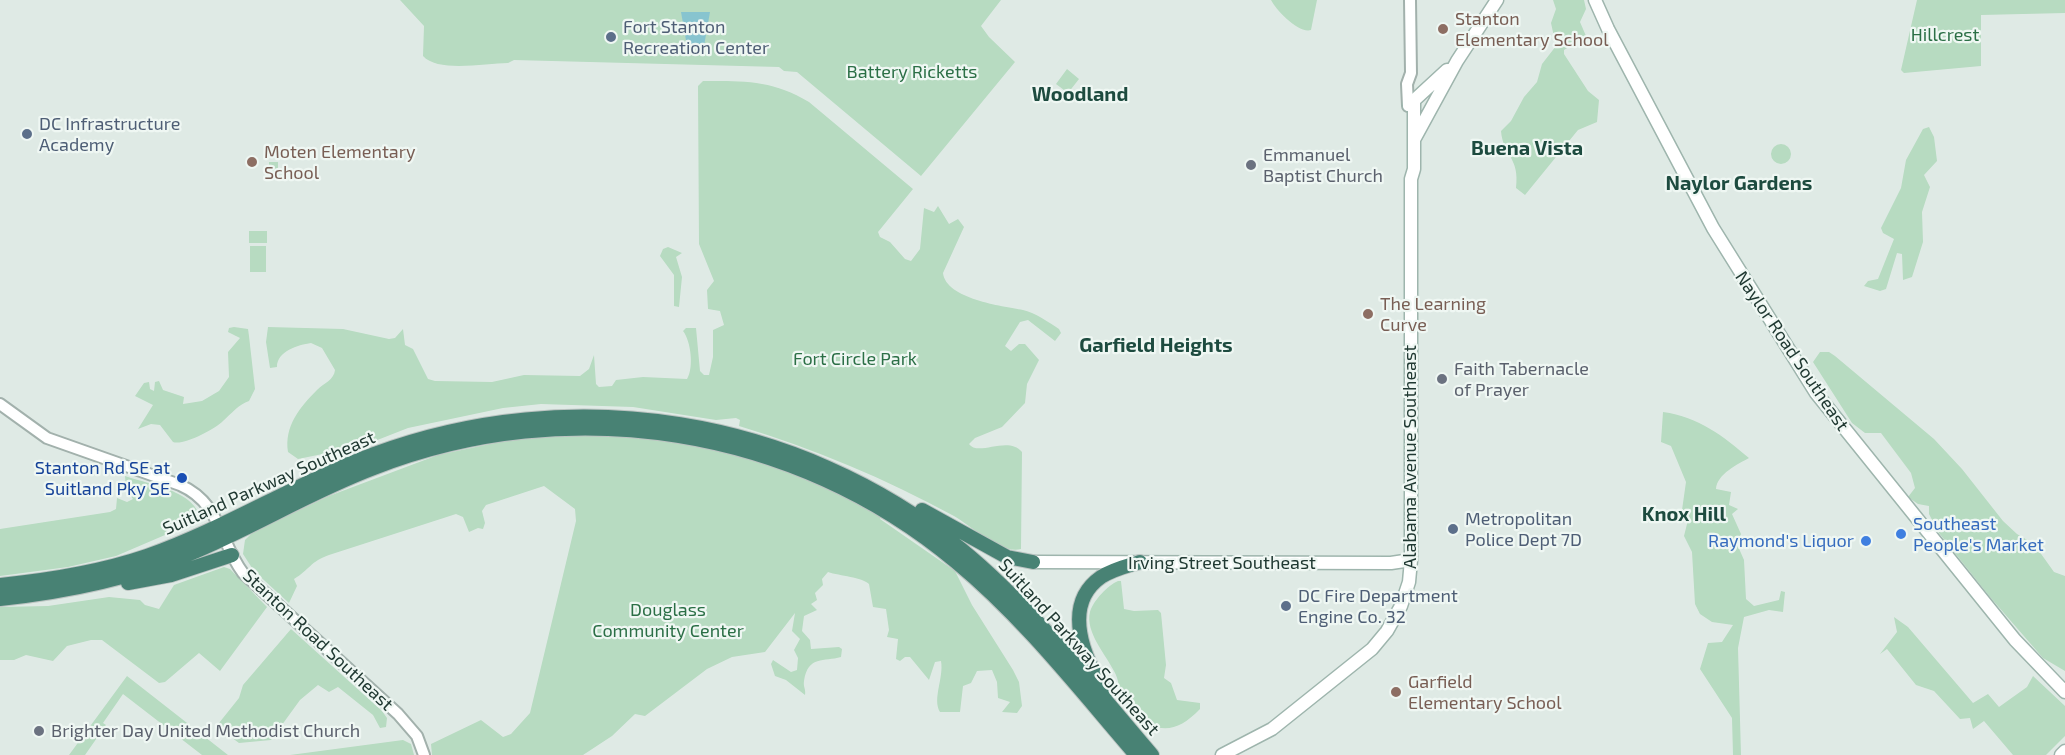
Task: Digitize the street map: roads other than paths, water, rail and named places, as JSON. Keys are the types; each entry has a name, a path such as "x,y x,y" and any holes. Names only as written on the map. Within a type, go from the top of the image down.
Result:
{"highway":[{"name":"Suitland Parkway Southeast","path":"0,599 81,588 155,567 329,472 400,445 473,426 538,417 615,416 693,426 768,444 851,478 916,515 984,569 1028,613 1144,751"},
{"name":"Suitland Parkway Southeast","path":"0,585 61,577 120,564 221,532 370,469 423,451 474,438 524,431 584,428 650,431 712,441 775,459 823,478 888,512 967,570 1144,751"},
{"path":"851,478 884,489 1002,555 1033,562"},
{"path":"81,588 150,580 231,555"},
{"path":"1140,562 1111,572 1093,584 1083,602 1079,622 1083,646 1094,671 1144,751"}],"main road":[{"name":"Alabama Avenue Southeast","path":"1414,140 1457,61 1497,0"},
{"name":"Naylor Road Southeast","path":"1595,0 1713,228 1810,384 1843,430 2001,623 2065,692"},
{"name":"Alabama Avenue Southeast","path":"1222,755 1272,729 1372,649 1387,631 1401,606 1409,582 1411,560 1411,179 1408,169 1411,103 1457,61"},
{"name":"Alabama Avenue Southeast","path":"1411,103 1414,140 1414,169 1411,179"},
{"name":"Irving Street Southeast","path":"1033,562 1390,563 1411,560"},
{"path":"2051,676 2065,681"},
{"path":"2061,755 2065,751"}],"street":[{"path":"1410,0 1411,103"},
{"name":"Stanton Road Southeast","path":"0,404 47,438 191,490 208,505 231,555 249,579 406,723 419,740 424,755"}],"water":[{"path":"681,12 710,12 704,46 687,46"}],"place":[{"name":"Stanton Elementary School","path":"1443,29"},
{"name":"Fort Stanton Recreation Center","path":"611,37"},
{"name":"DC Infrastructure Academy","path":"27,134"},
{"name":"Moten Elementary School","path":"252,162"},
{"name":"Emmanuel Baptist Church","path":"1251,165"},
{"name":"The Learning Curve","path":"1368,314"},
{"name":"Faith Tabernacle of Prayer","path":"1442,379"},
{"name":"Stanton Rd SE at Suitland Pky SE","path":"182,478"},
{"name":"Metropolitan Police Dept 7D","path":"1453,529"},
{"name":"Southeast People's Market","path":"1901,534"},
{"name":"Raymond's Liquor","path":"1866,541"},
{"name":"DC Fire Department Engine Co. 32","path":"1286,606"},
{"name":"Garfield Elementary School","path":"1396,692"},
{"name":"Brighter Day United Methodist Church","path":"39,731"}],"district":[{"name":"Woodland","path":"1080,94"},
{"name":"Buena Vista","path":"1527,148"},
{"name":"Naylor Gardens","path":"1739,183"},
{"name":"Garfield Heights","path":"1156,345"},
{"name":"Knox Hill","path":"1684,514"}],"park label":[{"name":"Hillcrest","path":"1945,35"},
{"name":"Battery Ricketts","path":"912,72"},
{"name":"Fort Circle Park","path":"855,359"},
{"name":"Douglass Community Center","path":"668,620"}]}
